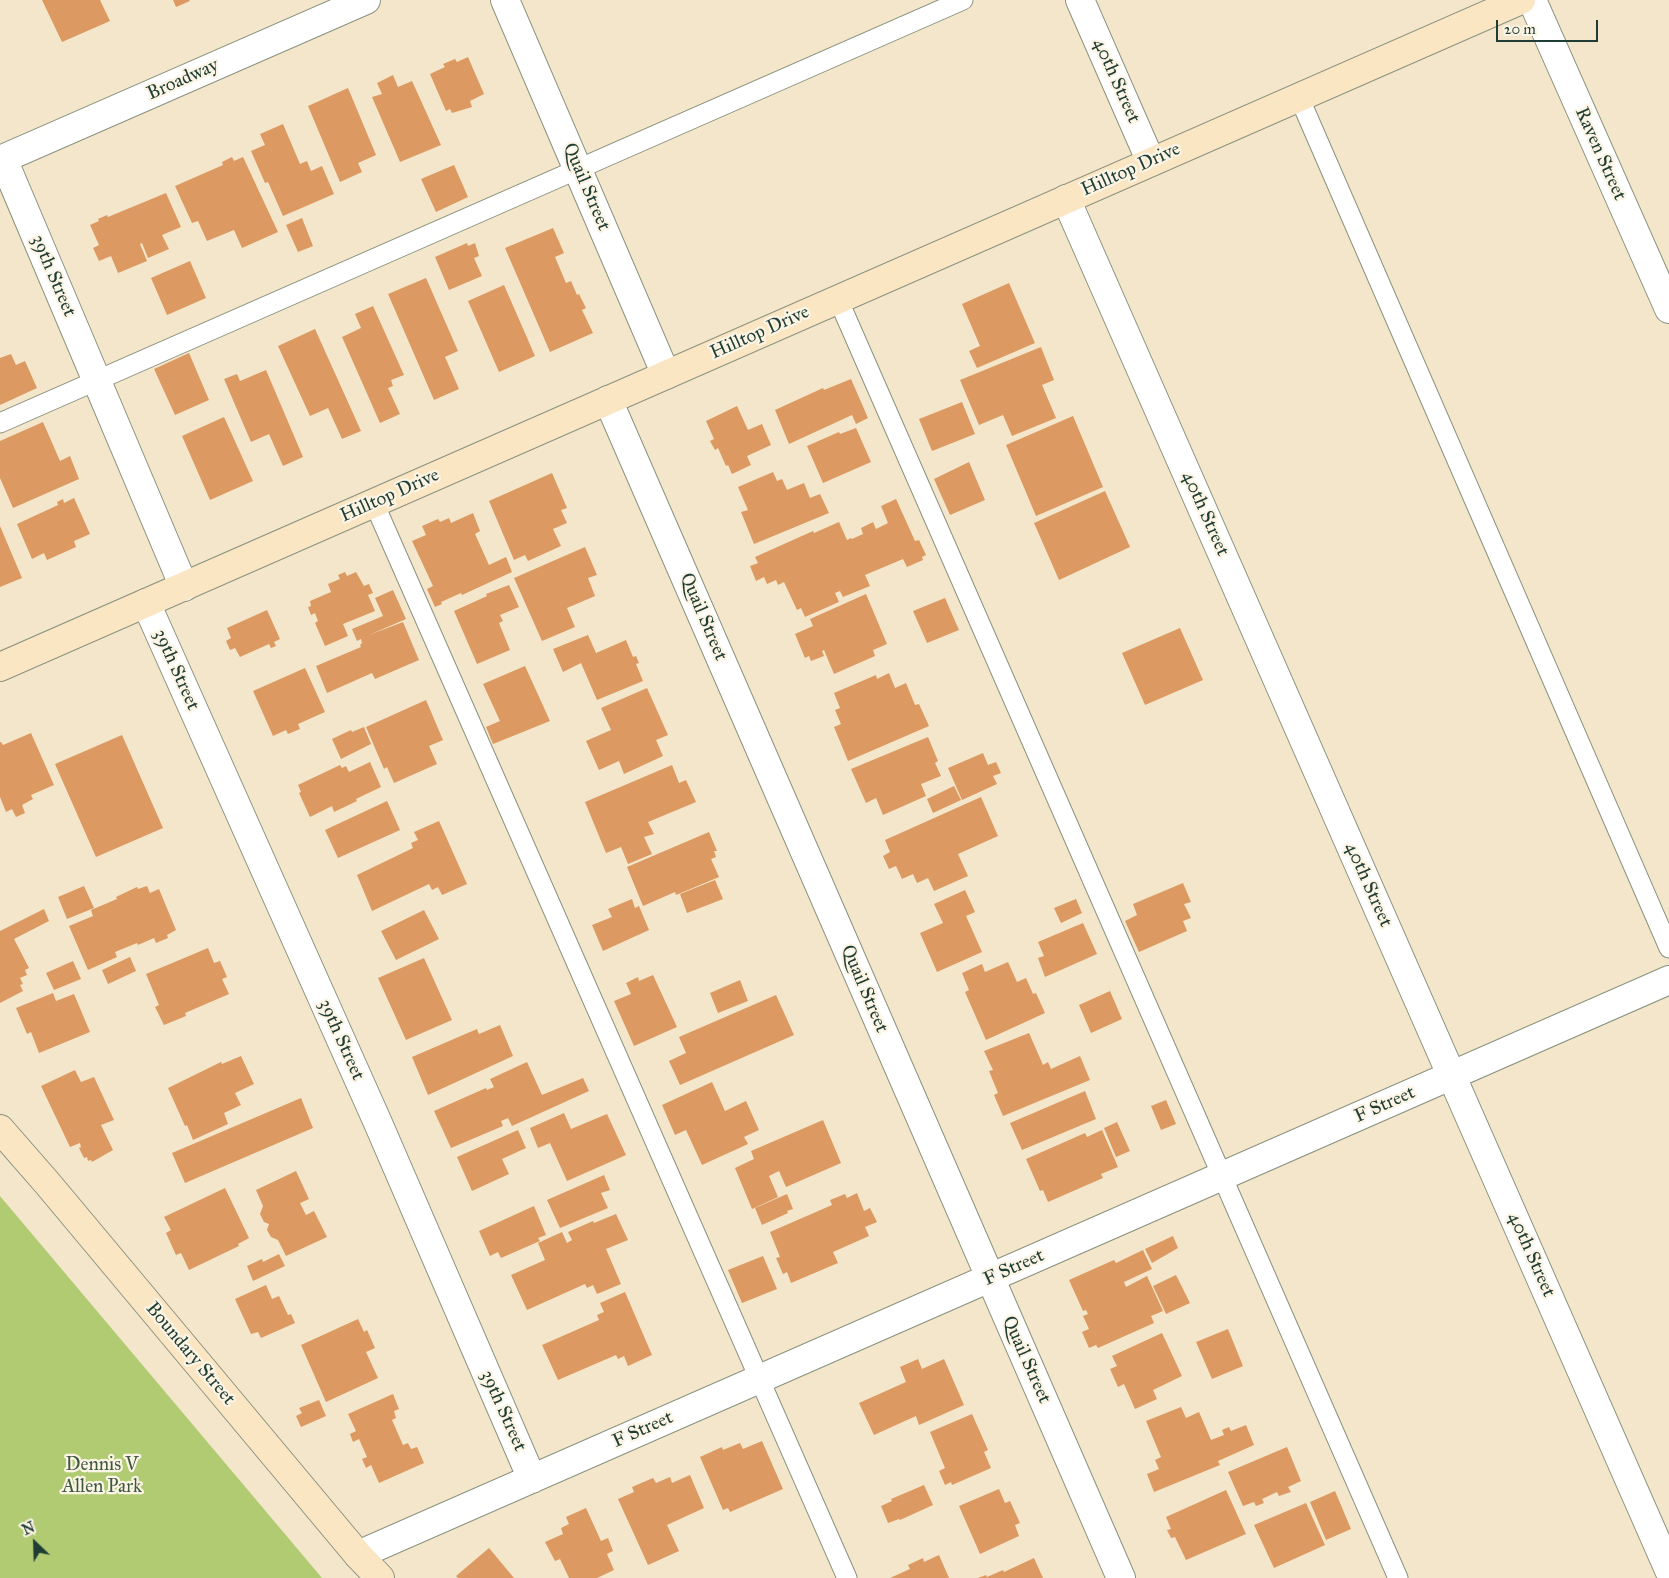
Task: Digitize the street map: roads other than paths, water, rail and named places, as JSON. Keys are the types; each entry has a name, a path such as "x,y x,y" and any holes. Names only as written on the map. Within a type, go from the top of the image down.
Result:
{"street":[{"name":"Broadway","path":"2,160 366,0"},
{"name":"Quail Street","path":"505,0 666,375"},
{"name":"40th Street","path":"1080,0 1151,162"},
{"name":"Hilltop Drive","path":"0,667 1521,0"},
{"name":"Raven Street","path":"1532,0 1669,309"},
{"name":"39th Street","path":"2,160 184,587"},
{"name":"40th Street","path":"1066,199 1669,1570"},
{"name":"Quail Street","path":"608,400 1120,1578"},
{"name":"39th Street","path":"146,603 378,1123 532,1479"},
{"name":"F Street","path":"358,1555 1669,980"},
{"name":"Boundary Street","path":"0,1129 61,1199 358,1555 380,1578"}],"lane":[{"path":"0,423 963,0"},
{"path":"1299,97 1669,948"},
{"path":"838,300 1398,1578"},
{"path":"374,503 847,1578"}],"park label":[{"name":"Dennis V Allen Park","path":"102,1476"}]}
